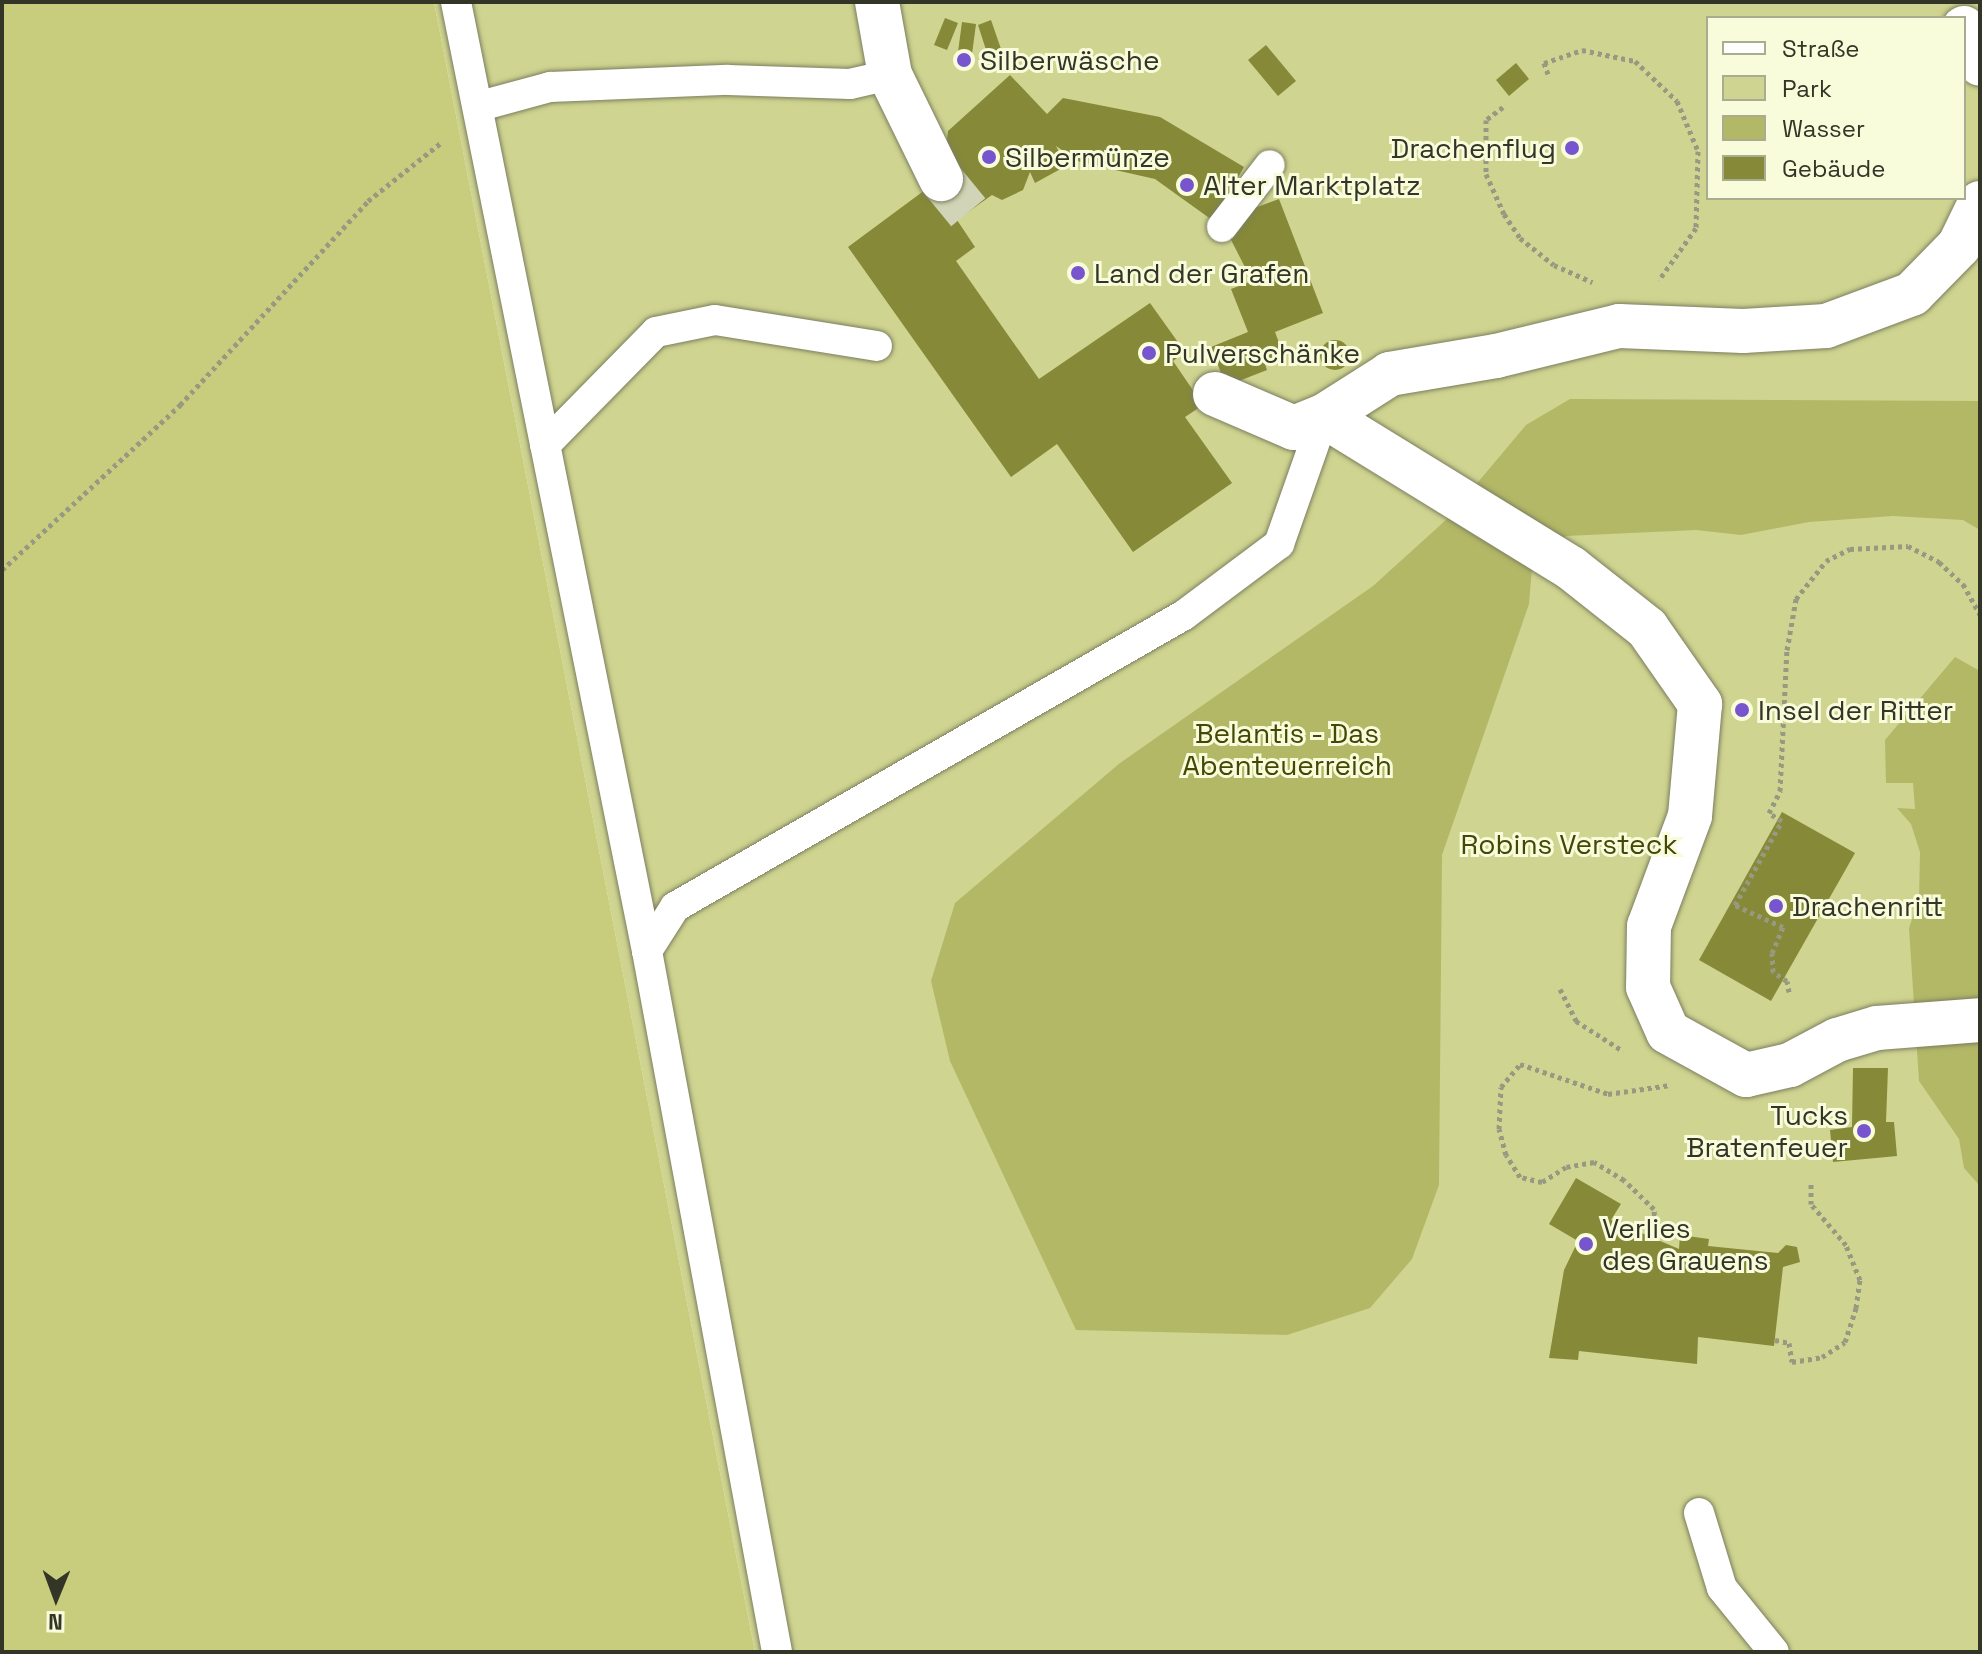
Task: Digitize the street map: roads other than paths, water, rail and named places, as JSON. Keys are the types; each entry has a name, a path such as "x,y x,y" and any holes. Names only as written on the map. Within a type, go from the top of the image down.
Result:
{"street":[{"path":"877,2 890,75 941,179"},
{"path":"1966,32 1980,64"},
{"path":"1215,394 1294,428 1324,416 1390,374 1496,356 1619,326 1743,331 1826,326 1912,294 1959,246 1980,203"},
{"path":"1324,416 1571,568 1647,628 1700,704 1690,816 1649,926 1648,987 1668,1032 1746,1075 1790,1065 1837,1040 1877,1028 1980,1020"}],"lane":[{"path":"456,2 480,106 647,951 777,1652"},
{"path":"480,106 550,87 728,80 850,84 890,75"},
{"path":"1222,227 1270,165"},
{"path":"545,445 656,332 715,320 877,346"},
{"path":"647,951 675,907 1184,615 1279,544 1324,416"},
{"path":"1699,1513 1722,1588 1774,1652"}],"water":[{"path":"1570,399 1980,401 1980,530 1963,520 1893,516 1809,522 1741,535 1696,530 1566,536 1532,568 1529,604 1442,855 1439,1185 1412,1259 1370,1308 1287,1335 1076,1330 950,1061 931,981 955,903 1120,763 1373,586 1447,519 1526,425"},
{"path":"1955,657 1980,671 1980,1186 1964,1168 1959,1139 1919,1081 1909,928 1919,899 1920,852 1911,824 1897,808 1915,809 1913,783 1886,783 1885,740"}],"tunnel":[{"path":"941,179 968,212"}],"place":[{"name":"Silberwäsche","path":"964,60"},
{"name":"Drachenflug","path":"1572,148"},
{"name":"Silbermünze","path":"989,157"},
{"name":"Alter Marktplatz","path":"1187,185"},
{"name":"Land der Grafen","path":"1078,273"},
{"name":"Pulverschänke","path":"1149,353"},
{"name":"Insel der Ritter","path":"1742,710"},
{"name":"Drachenritt","path":"1776,906"},
{"name":"Tucks Bratenfeuer","path":"1864,1131"},
{"name":"Verlies des Grauens","path":"1586,1244"}],"park label":[{"name":"Belantis - Das Abenteuerreich","path":"1287,749"},
{"name":"Robins Versteck","path":"1569,844"}]}
